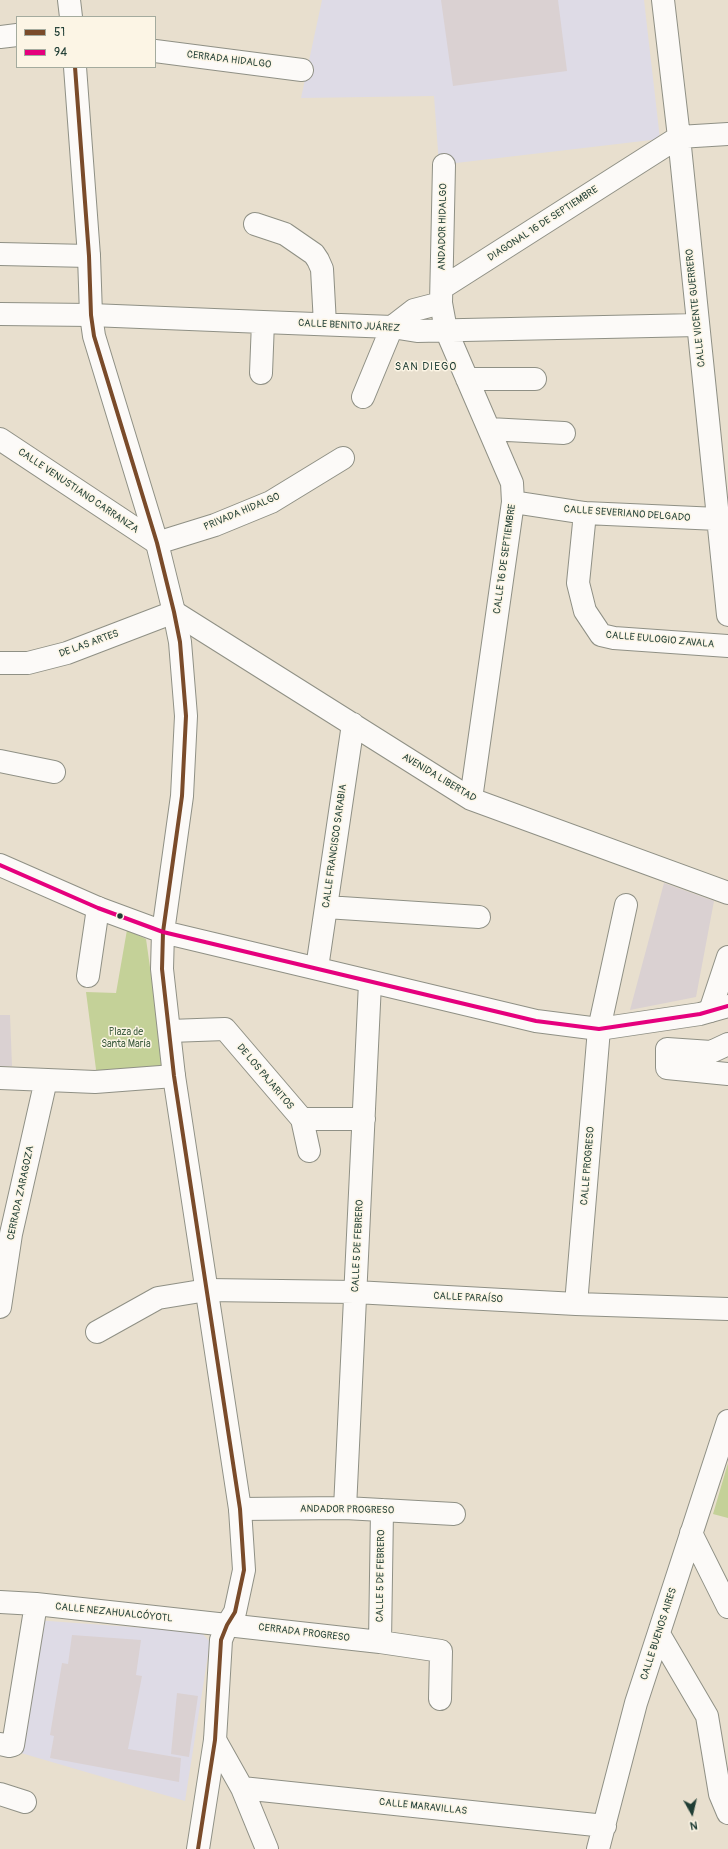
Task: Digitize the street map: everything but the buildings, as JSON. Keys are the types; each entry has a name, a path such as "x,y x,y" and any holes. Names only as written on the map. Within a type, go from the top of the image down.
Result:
{"street":[{"path":"69,0 71,16"},
{"name":"CALLE VICENTE GUERRERO","path":"663,0 679,136 728,616"},
{"path":"0,37 16,35"},
{"name":"CERRADA HIDALGO","path":"156,51 302,70"},
{"path":"75,68 90,256 90,315 94,336 157,543 174,612 180,642 186,716 182,796 163,932 162,969 174,1076 240,1509 244,1570 236,1612 227,1625 221,1640 215,1740 198,1849"},
{"path":"679,136 728,134"},
{"name":"DIAGONAL 16 DE SEPTIEMBRE","path":"392,327 414,310 442,295 679,136"},
{"name":"ANDADOR HIDALGO","path":"442,295 444,166"},
{"path":"255,224 285,234 314,254 322,269 325,324"},
{"path":"0,254 90,256"},
{"path":"442,295 446,330"},
{"name":"CALLE BENITO JUÁREZ","path":"0,314 90,315 325,324 392,327 417,331 698,325"},
{"path":"261,373 263,322"},
{"path":"363,397 392,327"},
{"name":"CALLE 16 DE SEPTIEMBRE","path":"446,330 512,483 513,502 471,799"},
{"path":"467,379 535,379"},
{"path":"489,429 564,433"},
{"name":"CALLE VENUSTIANO CARRANZA","path":"0,439 157,543"},
{"name":"PRIVADA HIDALGO","path":"157,543 215,525 271,502 343,458"},
{"name":"CALLE SEVERIANO DELGADO","path":"513,502 585,513 718,519"},
{"name":"CALLE EULOGIO ZAVALA","path":"585,513 578,583 585,611 601,635 614,638 728,646"},
{"name":"AVENIDA LIBERTAD","path":"174,612 471,799 728,893"},
{"name":"DE LAS ARTES","path":"0,663 28,663 67,653 174,612"},
{"name":"CALLE FRANCISCO SARABIA","path":"317,968 353,724"},
{"path":"0,761 54,772"},
{"path":"0,865 98,908 163,932 317,968 370,983 536,1021 599,1029 700,1014 719,1009 726,967"},
{"path":"728,884 728,893"},
{"name":"CALLE PROGRESO","path":"576,1304 599,1029 626,904"},
{"path":"326,907 480,916"},
{"path":"88,976 98,908"},
{"name":"CALLE 5 DE FEBRERO","path":"345,1508 370,983"},
{"name":"DE LOS PAJARITOS","path":"170,1031 225,1029 302,1119"},
{"path":"728,1044 711,1052 667,1049 667,1068 728,1074"},
{"path":"0,1078 95,1082 174,1076"},
{"name":"CERRADA ZARAGOZA","path":"0,1307 11,1234 46,1080"},
{"path":"309,1151 302,1119 364,1119"},
{"name":"CALLE PARAÍSO","path":"97,1332 158,1298 207,1290 355,1292 576,1304 728,1309"},
{"name":"CALLE BUENOS AIRES","path":"598,1849 636,1703 728,1421"},
{"name":"ANDADOR PROGRESO","path":"240,1509 345,1508 454,1514"},
{"name":"CALLE 5 DE FEBRERO","path":"380,1642 382,1510"},
{"path":"691,1533 728,1607"},
{"name":"CALLE NEZAHUALCÓYOTL","path":"0,1602 36,1604 227,1625"},
{"path":"0,1744 9,1746 13,1745 36,1604"},
{"name":"CERRADA PROGRESO","path":"227,1625 380,1642 441,1652 440,1699"},
{"path":"659,1634 707,1716 720,1794 728,1813"},
{"path":"215,1740 242,1788 267,1849"},
{"name":"CALLE MARAVILLAS","path":"242,1788 605,1826"},
{"path":"0,1794 25,1802"}],"shaded area":[{"path":"322,0 644,0 660,139 439,165 434,96 301,98"},
{"path":"35,1620 201,1632 210,1642 185,1801 21,1753"}],"green space":[{"name":"Plaza de Santa María","path":"127,930 146,939 165,1073 97,1077 86,992 116,993"},
{"path":"728,1463 728,1518 713,1514"}],"transit line":[{"name":"51","path":"75,68 89,256 91,315 94,336 157,543 174,612 180,642 186,716 182,796 163,932 162,969 174,1076 240,1509 244,1570 235,1612 227,1625 221,1640 215,1740 198,1849"},
{"name":"94","path":"0,865 98,908 163,932 536,1021 599,1029 700,1014 728,1006"}],"district":[{"name":"SAN DIEGO","path":"426,367"}]}
